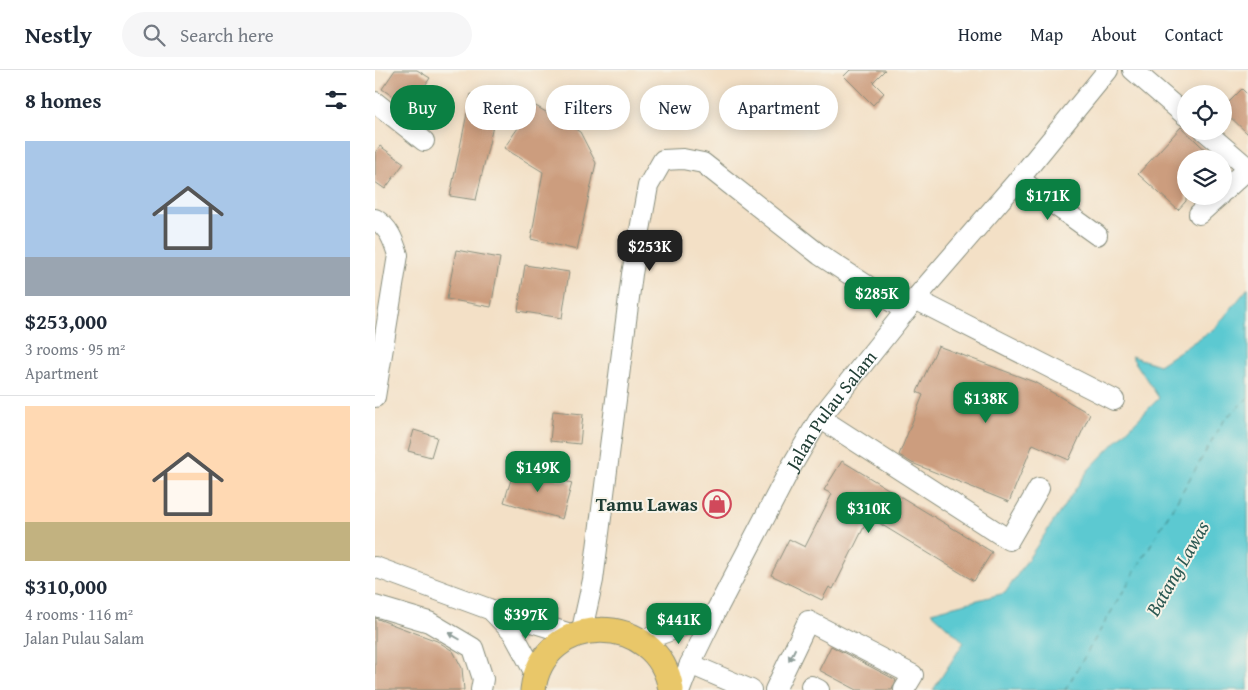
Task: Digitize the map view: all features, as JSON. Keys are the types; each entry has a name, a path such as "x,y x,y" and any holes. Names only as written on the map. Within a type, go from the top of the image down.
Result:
{"main road":[{"path":"533,686 540,666 555,648 577,634 597,629 620,632 641,641 658,657 669,678 671,690"}],"street":[{"name":"Jalan Pulau Salam","path":"680,690 689,664 714,615 791,467 820,418 911,305 1019,179 1108,70"},
{"path":"1133,70 1177,108"},
{"path":"375,102 423,141"},
{"path":"1215,140 1248,169 1232,184"},
{"path":"375,567 489,609 577,634 593,580 635,255 648,186 663,160 683,159 703,163 820,255 911,305 1114,400"},
{"path":"1019,179 1097,235"},
{"path":"1199,214 1209,205"},
{"path":"375,219 385,226 393,239 397,255 375,397"},
{"path":"820,418 1009,540 1039,488"},
{"path":"375,606 429,622 473,648 483,679 481,690"},
{"path":"489,609 513,632 533,686"},
{"path":"641,641 714,615"},
{"path":"775,690 808,621 913,674 904,690"},
{"path":"689,664 751,690"}],"water":[{"name":"Batang Lawas","path":"1248,288 1248,690 933,690 964,642 931,612 1005,593 1089,469 1159,398 1131,356 1159,365 1215,328"}],"building":[{"path":"395,70 417,70 430,78 425,85 390,85 390,94 382,89"},
{"path":"850,70 885,70 873,82 884,93 873,105 844,76"},
{"path":"1242,89 1248,95 1248,134 1232,119 1232,99"},
{"path":"536,106 546,112 546,130 577,130 580,132 596,163 577,250 531,239 543,172 504,148 517,130 536,130"},
{"path":"465,123 465,130 492,130 476,200 450,196"},
{"path":"1177,131 1177,140 1195,140 1205,150 1177,150 1177,205 1182,205 1178,210 1138,174"},
{"path":"380,146 404,163 385,189 375,182 375,153"},
{"path":"456,250 500,258 491,307 447,299"},
{"path":"525,265 569,272 562,318 518,311"},
{"path":"938,346 1034,382 1090,414 1069,460 1033,444 1009,502 912,463 899,455 923,395 917,392"},
{"path":"553,411 583,414 580,444 550,441"},
{"path":"414,430 437,437 431,457 408,451"},
{"path":"842,461 992,552 974,581 869,517 833,589 829,587 822,600 771,575 789,539 805,547 832,494 824,490"},
{"path":"515,467 572,483 562,519 504,502"},
{"path":"375,618 437,641 453,651 462,668 464,690 375,690"},
{"path":"831,646 896,680 892,690 857,690 819,670"}],"ferry route":[{"path":"1065,690 1225,419 1248,398"}],"place":[{"name":"Tamu Lawas","path":"717,504"}]}
